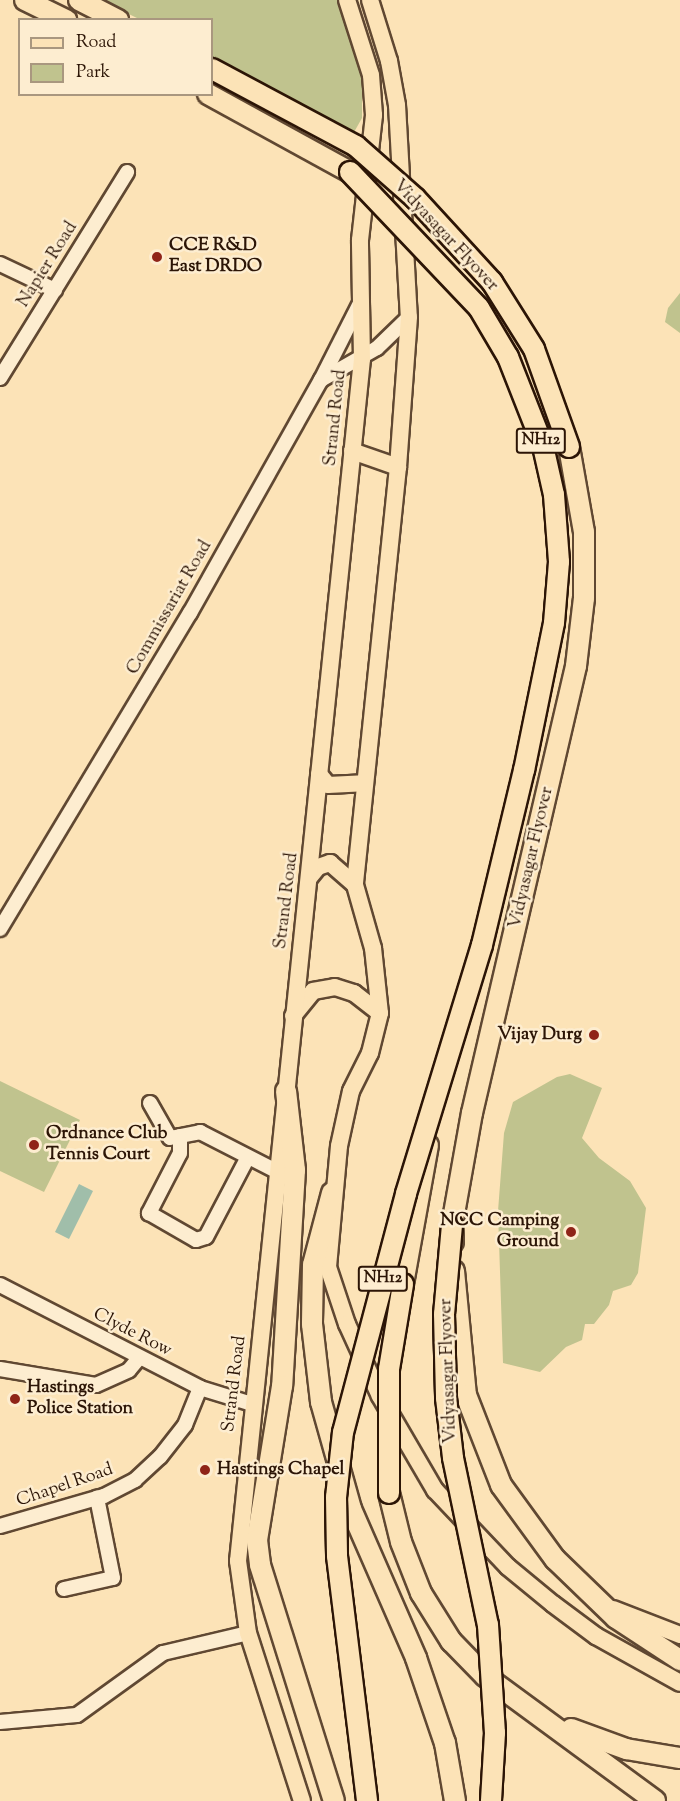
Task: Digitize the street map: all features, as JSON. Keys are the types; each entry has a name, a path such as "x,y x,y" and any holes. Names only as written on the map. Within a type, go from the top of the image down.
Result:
{"highway":[{"path":"25,0 62,18"},
{"path":"80,0 114,18"},
{"name":"Vidyasagar Flyover","path":"213,70 356,146 415,198 492,282 534,349 569,447 579,490 584,598 576,666 472,1113 452,1225 444,1314 446,1398 453,1458 488,1625 495,1733 491,1801"},
{"name":"Vidyasagar Flyover","path":"212,96 350,172 479,308 508,357 527,403 554,495 559,562 554,623 482,945 434,1112 406,1194 343,1432 339,1464 337,1556 367,1801"},
{"path":"286,1091 295,1170 283,1375 257,1540 260,1565 334,1801"},
{"path":"434,1112 389,1369 390,1493 401,1542 421,1593 451,1641 485,1676 532,1713 651,1797"},
{"path":"332,1193 313,1265 312,1324 321,1402 351,1509 416,1658 445,1743 455,1801"},
{"path":"452,1225 456,1320 466,1395 501,1485 555,1559 604,1606 680,1660"},
{"path":"532,1713 626,1749 678,1758"}],"main road":[{"name":"Strand Road","path":"302,1801 248,1633 238,1561 252,1404 280,1173 292,1017 309,878 362,359 360,240 374,116 371,75 347,0"},
{"path":"370,0 389,61 397,105 409,317 398,467 363,783 355,885 373,948 380,1013 370,1053 351,1091 332,1193 328,1267 347,1324 380,1396 435,1490 508,1566 553,1604 596,1636 680,1683"},
{"path":"352,451 398,467"},
{"path":"319,774 328,785 363,783"},
{"path":"309,878 318,867 330,863 355,885"},
{"path":"292,1017 313,991 335,987 354,993 380,1013"},
{"path":"604,1606 680,1635"}],"street":[{"name":"Napier Road","path":"0,378 127,172"},
{"path":"0,264 55,290"},
{"name":"Commissariat Road","path":"0,929 190,613 321,380 362,300"},
{"path":"321,380 362,359 409,317"},
{"path":"150,1103 170,1138 200,1132 280,1173"},
{"path":"180,1136 180,1153 149,1213 196,1240 206,1237 248,1157"},
{"name":"Clyde Row","path":"0,1285 200,1388 252,1404"},
{"path":"0,1369 96,1385 129,1370 139,1358"},
{"name":"Chapel Road","path":"0,1526 97,1498 135,1480 160,1457 185,1425 200,1388"},
{"path":"64,1589 113,1578 97,1498"},
{"path":"0,1722 14,1723 77,1715 163,1653 248,1633"}],"green space":[{"path":"100,0 341,0 352,21 362,78 362,118 353,134 213,59 213,18 137,18"},
{"path":"680,293 680,333 665,322 668,308"},
{"name":"NCC Camping Ground","path":"570,1074 602,1088 582,1138 599,1158 630,1181 646,1208 638,1273 631,1285 613,1291 609,1305 594,1324 585,1324 582,1340 566,1347 540,1372 503,1363 498,1211 504,1133 513,1102 557,1077"},
{"name":"Ordnance Club Tennis Court","path":"0,1081 80,1120 44,1192 0,1171"}],"shaded area":[{"path":"79,1184 93,1191 69,1239 55,1232"}],"place":[{"name":"CCE R&D East DRDO","path":"157,257"},
{"name":"Vijay Durg","path":"594,1035"},
{"name":"Ordnance Club Tennis Court","path":"34,1145"},
{"name":"NCC Camping Ground","path":"571,1232"},
{"name":"Hastings Police Station","path":"15,1399"},
{"name":"Hastings Chapel","path":"205,1470"}]}
